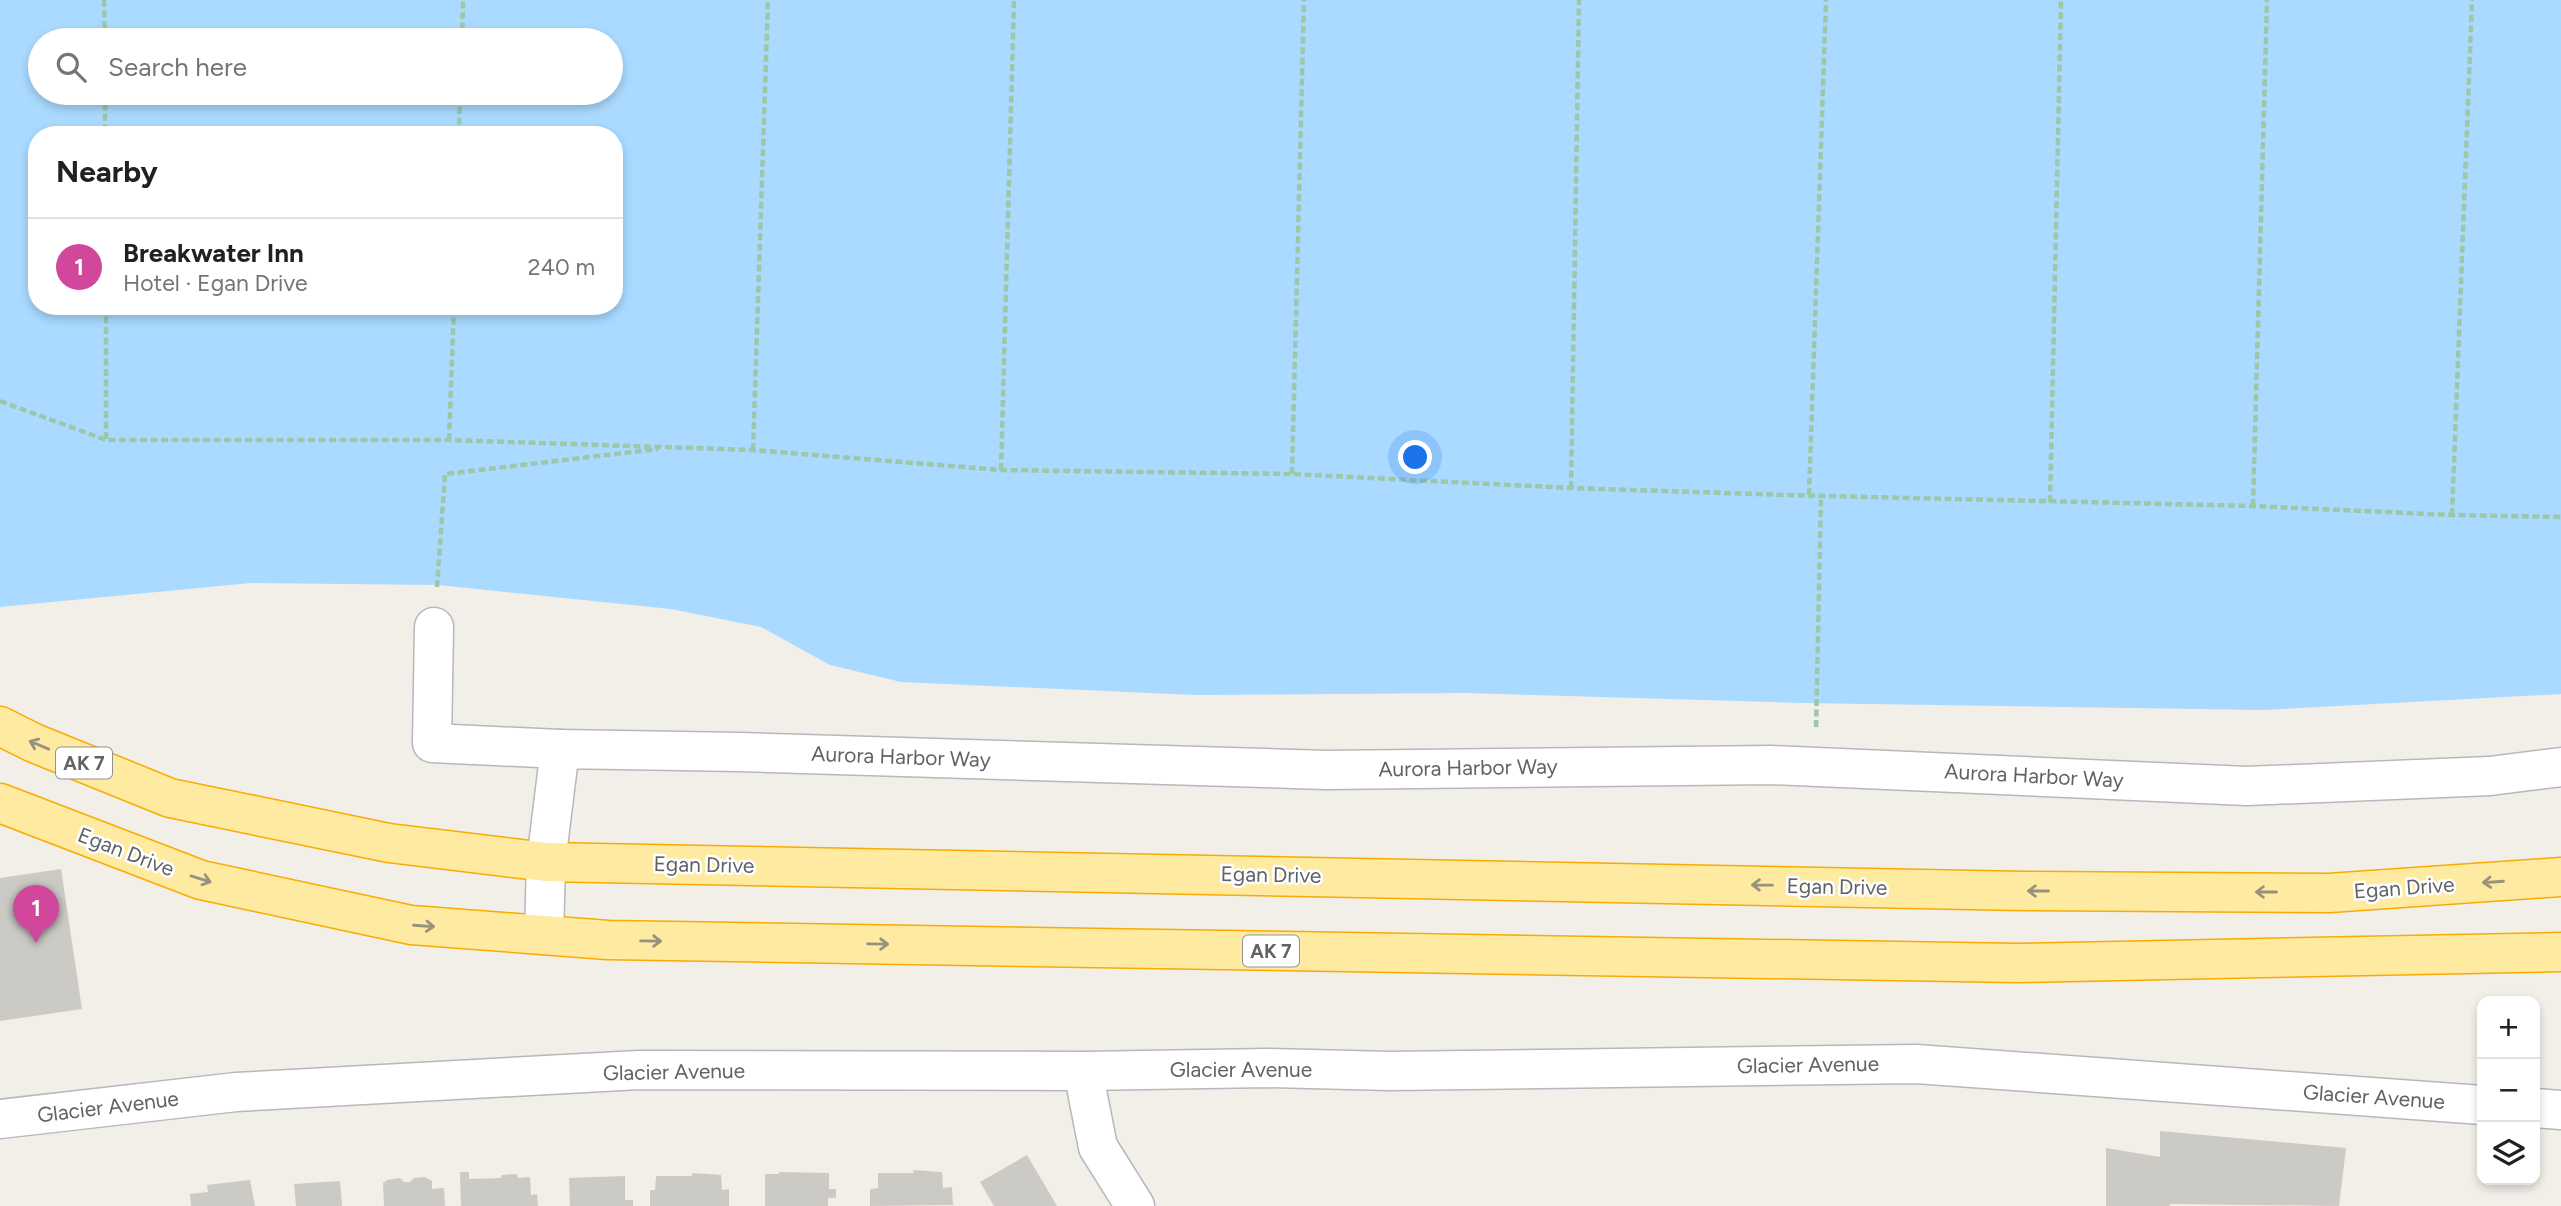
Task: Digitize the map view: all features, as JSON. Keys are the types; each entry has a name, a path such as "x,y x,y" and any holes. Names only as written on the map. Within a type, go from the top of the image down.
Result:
{"highway":[{"name":"Egan Drive","path":"0,726 34,743 170,798 389,843 546,862 2023,891 2329,893 2561,877"},
{"name":"Egan Drive","path":"0,803 201,880 411,925 608,940 2017,964 2561,952"}],"street":[{"name":"Aurora Harbor Way","path":"435,626 432,743 561,749 1327,770 1771,765 2247,786 2490,776 2561,767"},
{"path":"544,935 546,862 561,749"},
{"name":"Glacier Avenue","path":"0,1119 236,1092 639,1070 1083,1071 1267,1068 1390,1071 1916,1064 2477,1105"},
{"path":"1083,1071 1098,1147 1135,1206"},
{"path":"2540,1108 2561,1110"}],"path":[{"path":"104,0 105,28"},
{"path":"462,28 463,0"},
{"path":"753,450 768,0"},
{"path":"1001,470 1014,0"},
{"path":"1293,474 1304,0"},
{"path":"1571,488 1579,0"},
{"path":"1809,495 1826,0"},
{"path":"2050,502 2061,0"},
{"path":"2253,506 2267,0"},
{"path":"2452,515 2472,0"},
{"path":"105,105 105,126"},
{"path":"459,126 460,105"},
{"path":"106,315 106,440"},
{"path":"449,440 454,315"},
{"path":"0,401 106,440 449,440 753,450 1001,470 1293,474 1571,488 2561,517"},
{"path":"435,626 445,474 672,447"},
{"path":"1816,739 1821,495"}],"water":[{"path":"0,0 2561,0 2561,694 2263,710 1803,703 1466,693 1195,695 901,682 830,665 761,627 671,609 438,585 251,583 0,607"}],"building":[{"path":"61,869 82,1009 0,1021 0,878"},
{"path":"2160,1131 2346,1148 2339,1206 2106,1206 2106,1148 2160,1157"},
{"path":"1027,1155 1057,1206 994,1206 980,1182"},
{"path":"913,1170 942,1172 943,1188 952,1187 953,1205 870,1206 870,1189 878,1188 878,1173 914,1173"},
{"path":"460,1172 469,1172 469,1179 501,1178 502,1175 517,1174 518,1178 530,1177 531,1195 537,1194 538,1206 461,1206"},
{"path":"692,1173 721,1175 722,1190 729,1189 729,1206 650,1206 650,1190 655,1190 656,1176 692,1176"},
{"path":"829,1173 829,1189 836,1189 836,1198 828,1198 828,1206 765,1206 765,1174"},
{"path":"625,1176 625,1200 633,1200 633,1206 570,1206 569,1178"},
{"path":"425,1177 432,1181 432,1189 444,1188 445,1206 384,1206 383,1183 387,1180 400,1178 404,1182 410,1182 414,1178"},
{"path":"250,1180 255,1206 191,1206 190,1194 208,1192 207,1185"},
{"path":"340,1181 342,1206 296,1206 294,1184"}],"place":[{"name":"Breakwater Inn","path":"36,943"}]}
